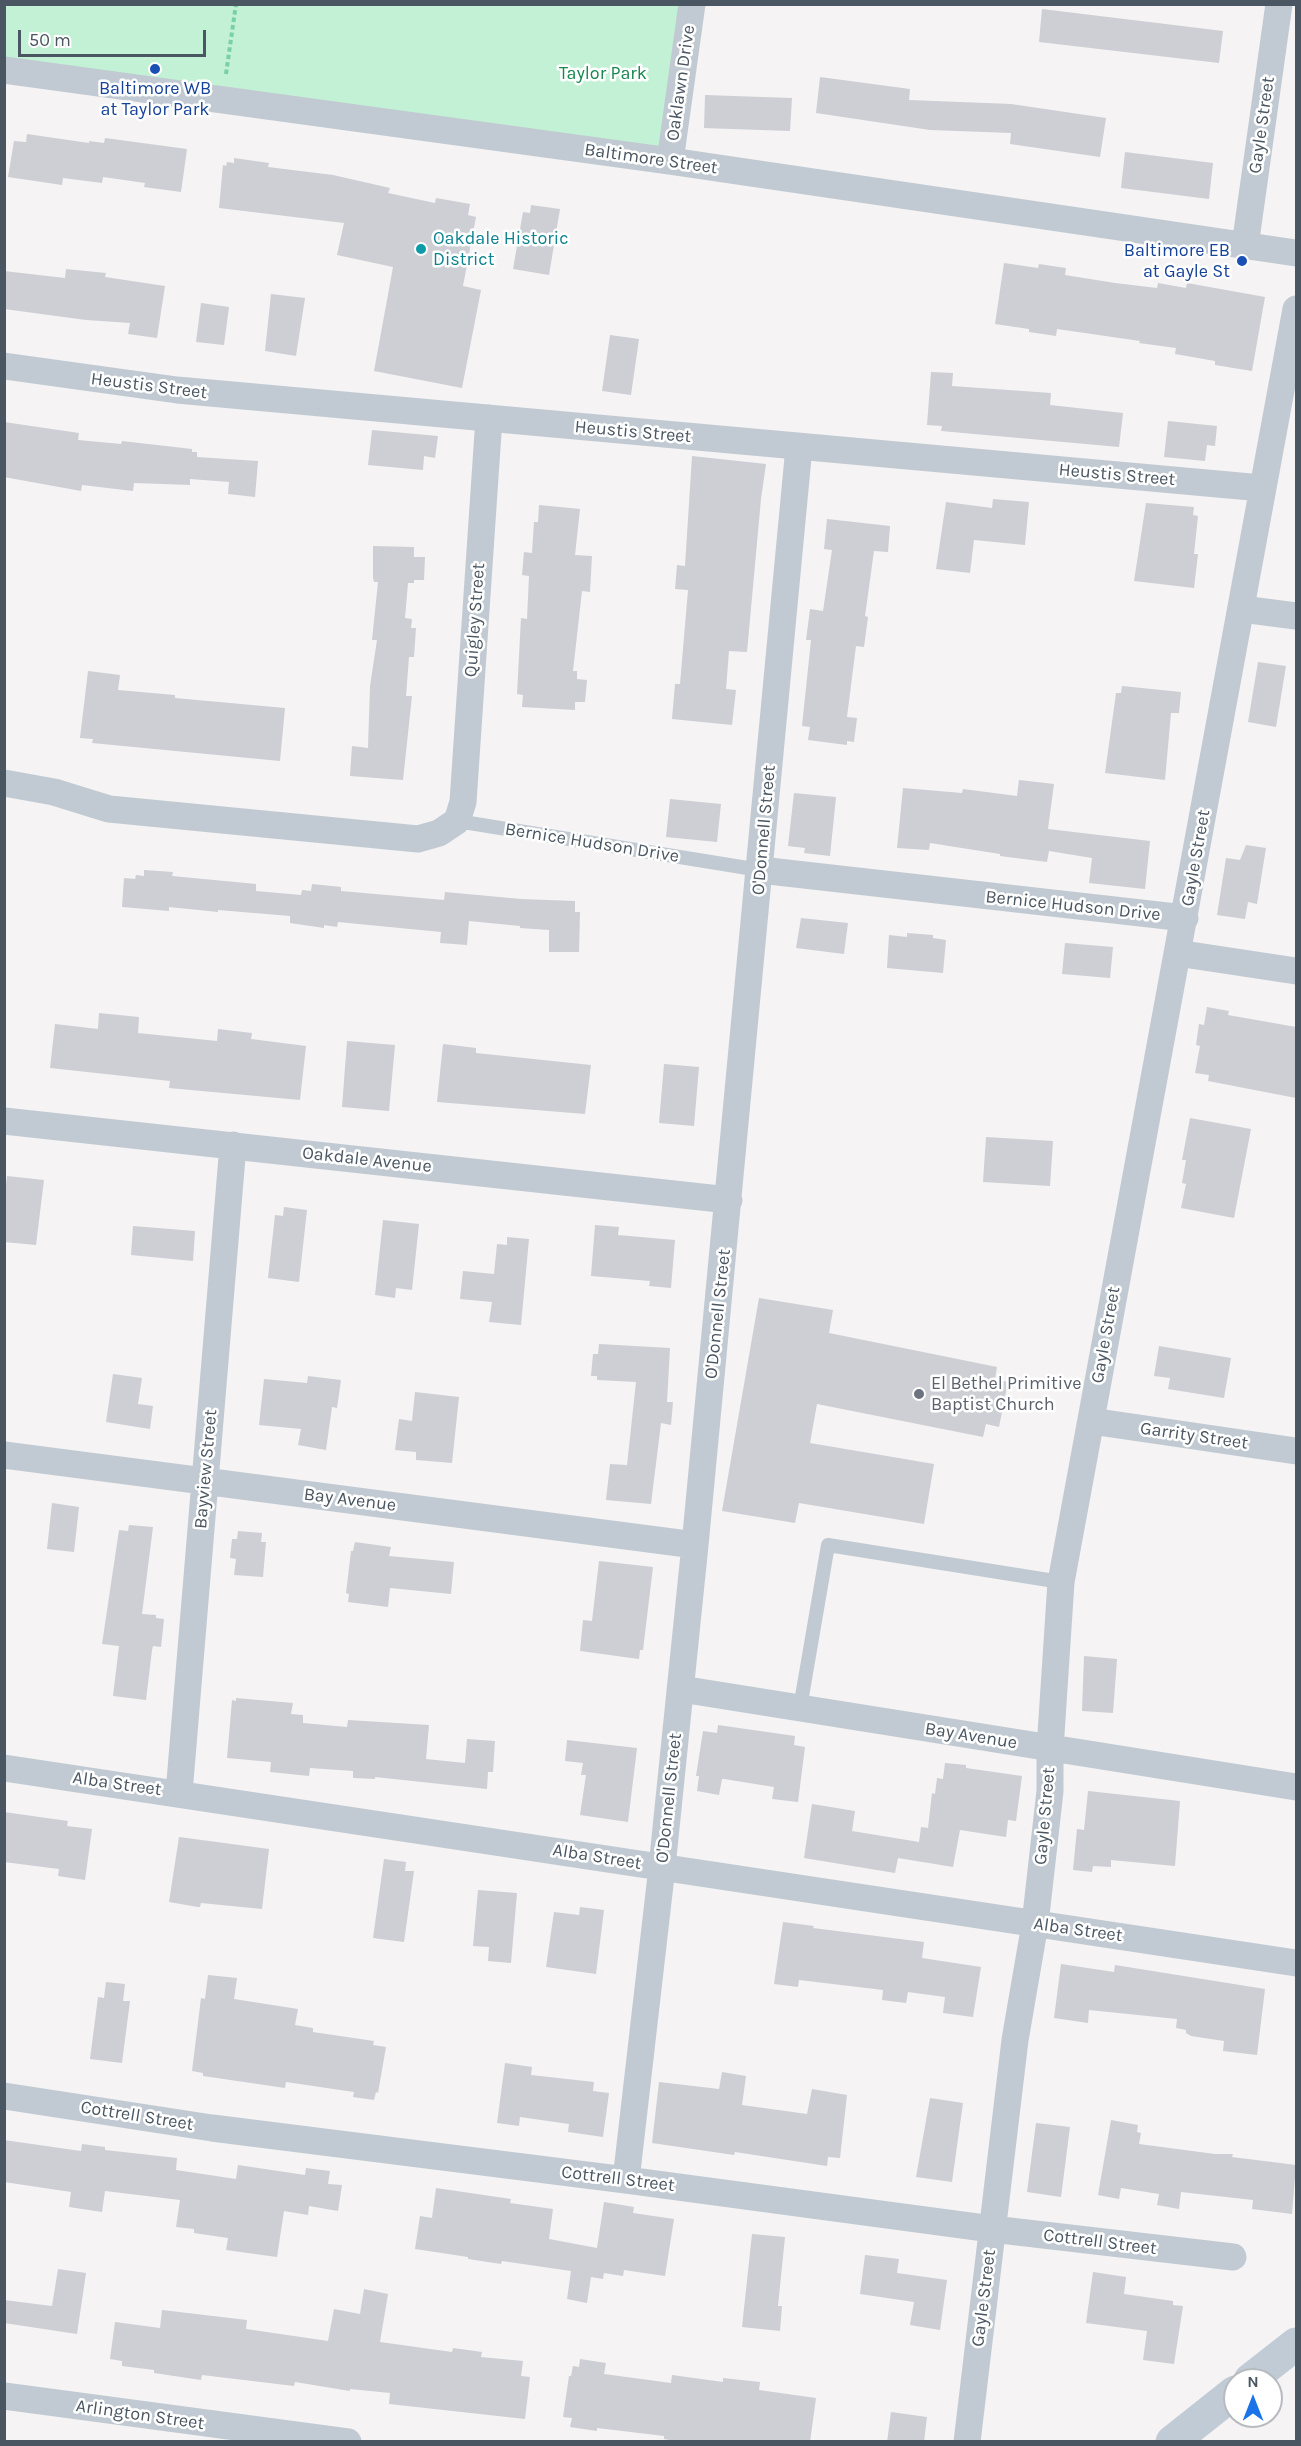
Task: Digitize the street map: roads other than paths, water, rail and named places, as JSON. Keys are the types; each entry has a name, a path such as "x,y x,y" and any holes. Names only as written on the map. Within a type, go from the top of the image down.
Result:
{"main road":[{"path":"1265,2368 1296,2344"},
{"path":"1173,2442 1223,2402"}],"street":[{"name":"Oaklawn Drive","path":"670,162 692,4"},
{"name":"Gayle Street","path":"1245,246 1279,4"},
{"name":"Baltimore Street","path":"4,70 670,162 1296,253"},
{"name":"Gayle Street","path":"967,2442 1015,2040 1035,1924 1050,1791 1050,1749 1062,1582 1296,309"},
{"name":"Heustis Street","path":"4,366 177,390 1262,488"},
{"name":"Quigley Street","path":"457,822 463,802 489,418"},
{"name":"O'Donnell Street","path":"626,2180 681,1689 799,447"},
{"path":"1242,609 1296,616"},
{"path":"4,783 54,792 110,809 418,839 439,834 457,822"},
{"name":"Bernice Hudson Drive","path":"760,870 1185,918"},
{"path":"1177,953 1296,971"},
{"name":"Oakdale Avenue","path":"4,1121 729,1200"},
{"name":"Bayview Street","path":"179,1793 233,1145"},
{"name":"Garrity Street","path":"1091,1421 1296,1451"},
{"name":"Bay Avenue","path":"4,1455 695,1545"},
{"name":"Bay Avenue","path":"681,1689 1296,1788"},
{"name":"Alba Street","path":"4,1768 1296,1963"},
{"name":"Cottrell Street","path":"4,2096 212,2128 992,2229 1233,2257"},
{"name":"Arlington Street","path":"4,2396 348,2442"}],"lane":[{"name":"Bernice Hudson Drive","path":"457,822 760,870"},
{"path":"800,1708 828,1545 1062,1582"}],"place":[{"name":"Baltimore WB at Taylor Park","path":"155,69"},
{"name":"Oakdale Historic District","path":"421,249"},
{"name":"Baltimore EB at Gayle St","path":"1242,261"},
{"name":"El Bethel Primitive Baptist Church","path":"919,1394"}],"park label":[{"name":"Taylor Park","path":"603,74"}]}
